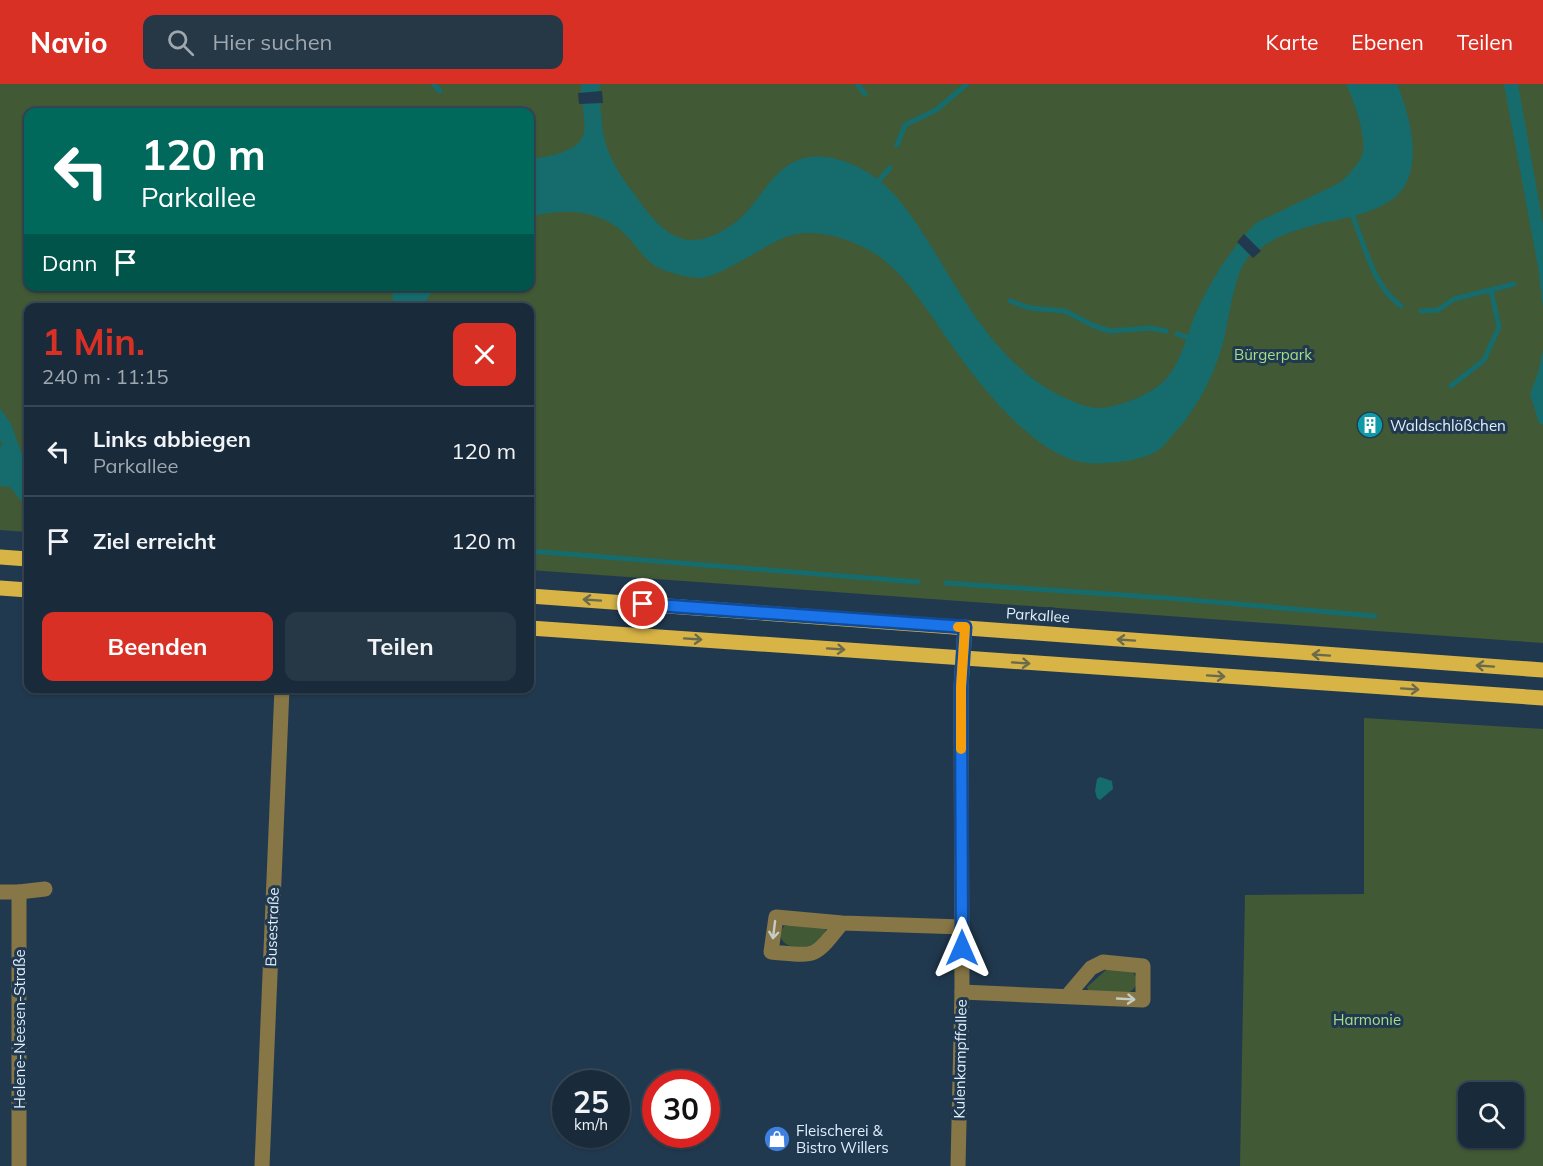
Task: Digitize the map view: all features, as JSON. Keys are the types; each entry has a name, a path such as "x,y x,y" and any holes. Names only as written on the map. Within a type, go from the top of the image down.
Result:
{"main road":[{"path":"0,557 24,559"},
{"path":"0,588 24,590"},
{"name":"Parkallee","path":"534,596 1543,670"},
{"path":"534,628 1543,698"}],"street":[{"name":"Kulenkampffallee","path":"958,1166 965,627"},
{"name":"Busestraße","path":"262,1166 282,693"},
{"path":"0,892 45,889"},
{"name":"Helene-Neesen-Straße","path":"19,892 19,1166"},
{"path":"842,922 962,927"},
{"path":"962,992 1143,1000 1143,966 1103,962 1091,968 1068,995"}],"green space":[{"name":"Bürgerpark","path":"0,84 1543,84 1543,643 534,570 534,303 24,303 24,532 0,530"},
{"name":"Harmonie","path":"1364,718 1543,729 1543,1166 1240,1166 1245,895 1364,894"},
{"path":"792,924 826,927 823,936 816,942 798,947 789,946 783,941 781,935 784,926"},
{"path":"1106,970 1129,970 1134,974 1136,984 1133,990 1116,993 1088,990 1087,987"}],"shaded area":[{"path":"581,84 602,84 599,88 601,119 605,142 616,167 656,222 679,238 691,240 720,232 737,221 783,169 804,158 832,158 860,168 876,178 900,201 974,314 1007,356 1026,374 1048,389 1077,403 1095,408 1130,401 1145,395 1163,382 1179,358 1207,290 1228,256 1244,236 1261,220 1341,182 1355,167 1362,156 1362,130 1346,84 1397,84 1407,113 1413,146 1409,177 1390,201 1364,213 1285,234 1249,256 1238,277 1224,339 1203,392 1188,416 1159,450 1127,461 1089,463 1058,454 1021,427 986,391 906,282 877,255 855,243 817,233 793,235 719,272 698,278 659,268 644,256 621,230 606,220 579,212 534,216 534,158 561,153 576,145 581,140 584,129"},
{"path":"1504,84 1518,84 1543,224 1543,308 1538,267"},
{"path":"393,291 432,291 425,303 392,303"},
{"path":"1543,350 1543,425 1539,423 1530,394"},
{"path":"0,408 11,424 24,458 24,504 10,487 0,486 0,447 2,444"},
{"path":"1100,777 1112,781 1113,789 1100,800 1095,791 1097,779"}],"pier":[{"path":"602,91 603,103 579,104 578,93"},
{"path":"1244,234 1261,251 1253,258 1237,242"}],"waterway":[{"path":"433,84 440,91"},
{"path":"857,84 865,94"},
{"path":"897,145 905,125 936,110 967,84"},
{"path":"875,185 890,168"},
{"path":"1350,210 1376,275 1382,286 1401,306"},
{"path":"1421,311 1438,310 1454,299 1514,284"},
{"path":"1451,386 1484,360 1499,327 1491,290"},
{"path":"1010,301 1030,308 1065,311 1094,326 1110,331 1150,328 1166,331"},
{"path":"1177,334 1193,339"},
{"path":"534,551 918,582"},
{"path":"946,583 1167,598 1375,616"}],"slow traffic":[{"path":"958,627 965,627 961,687 961,749"}],"place":[{"name":"Waldschlößchen","path":"1370,425"},
{"name":"Fleischerei & Bistro Willers","path":"777,1139"}],"route":[{"path":"643,604 965,627 961,687 962,948"}]}
